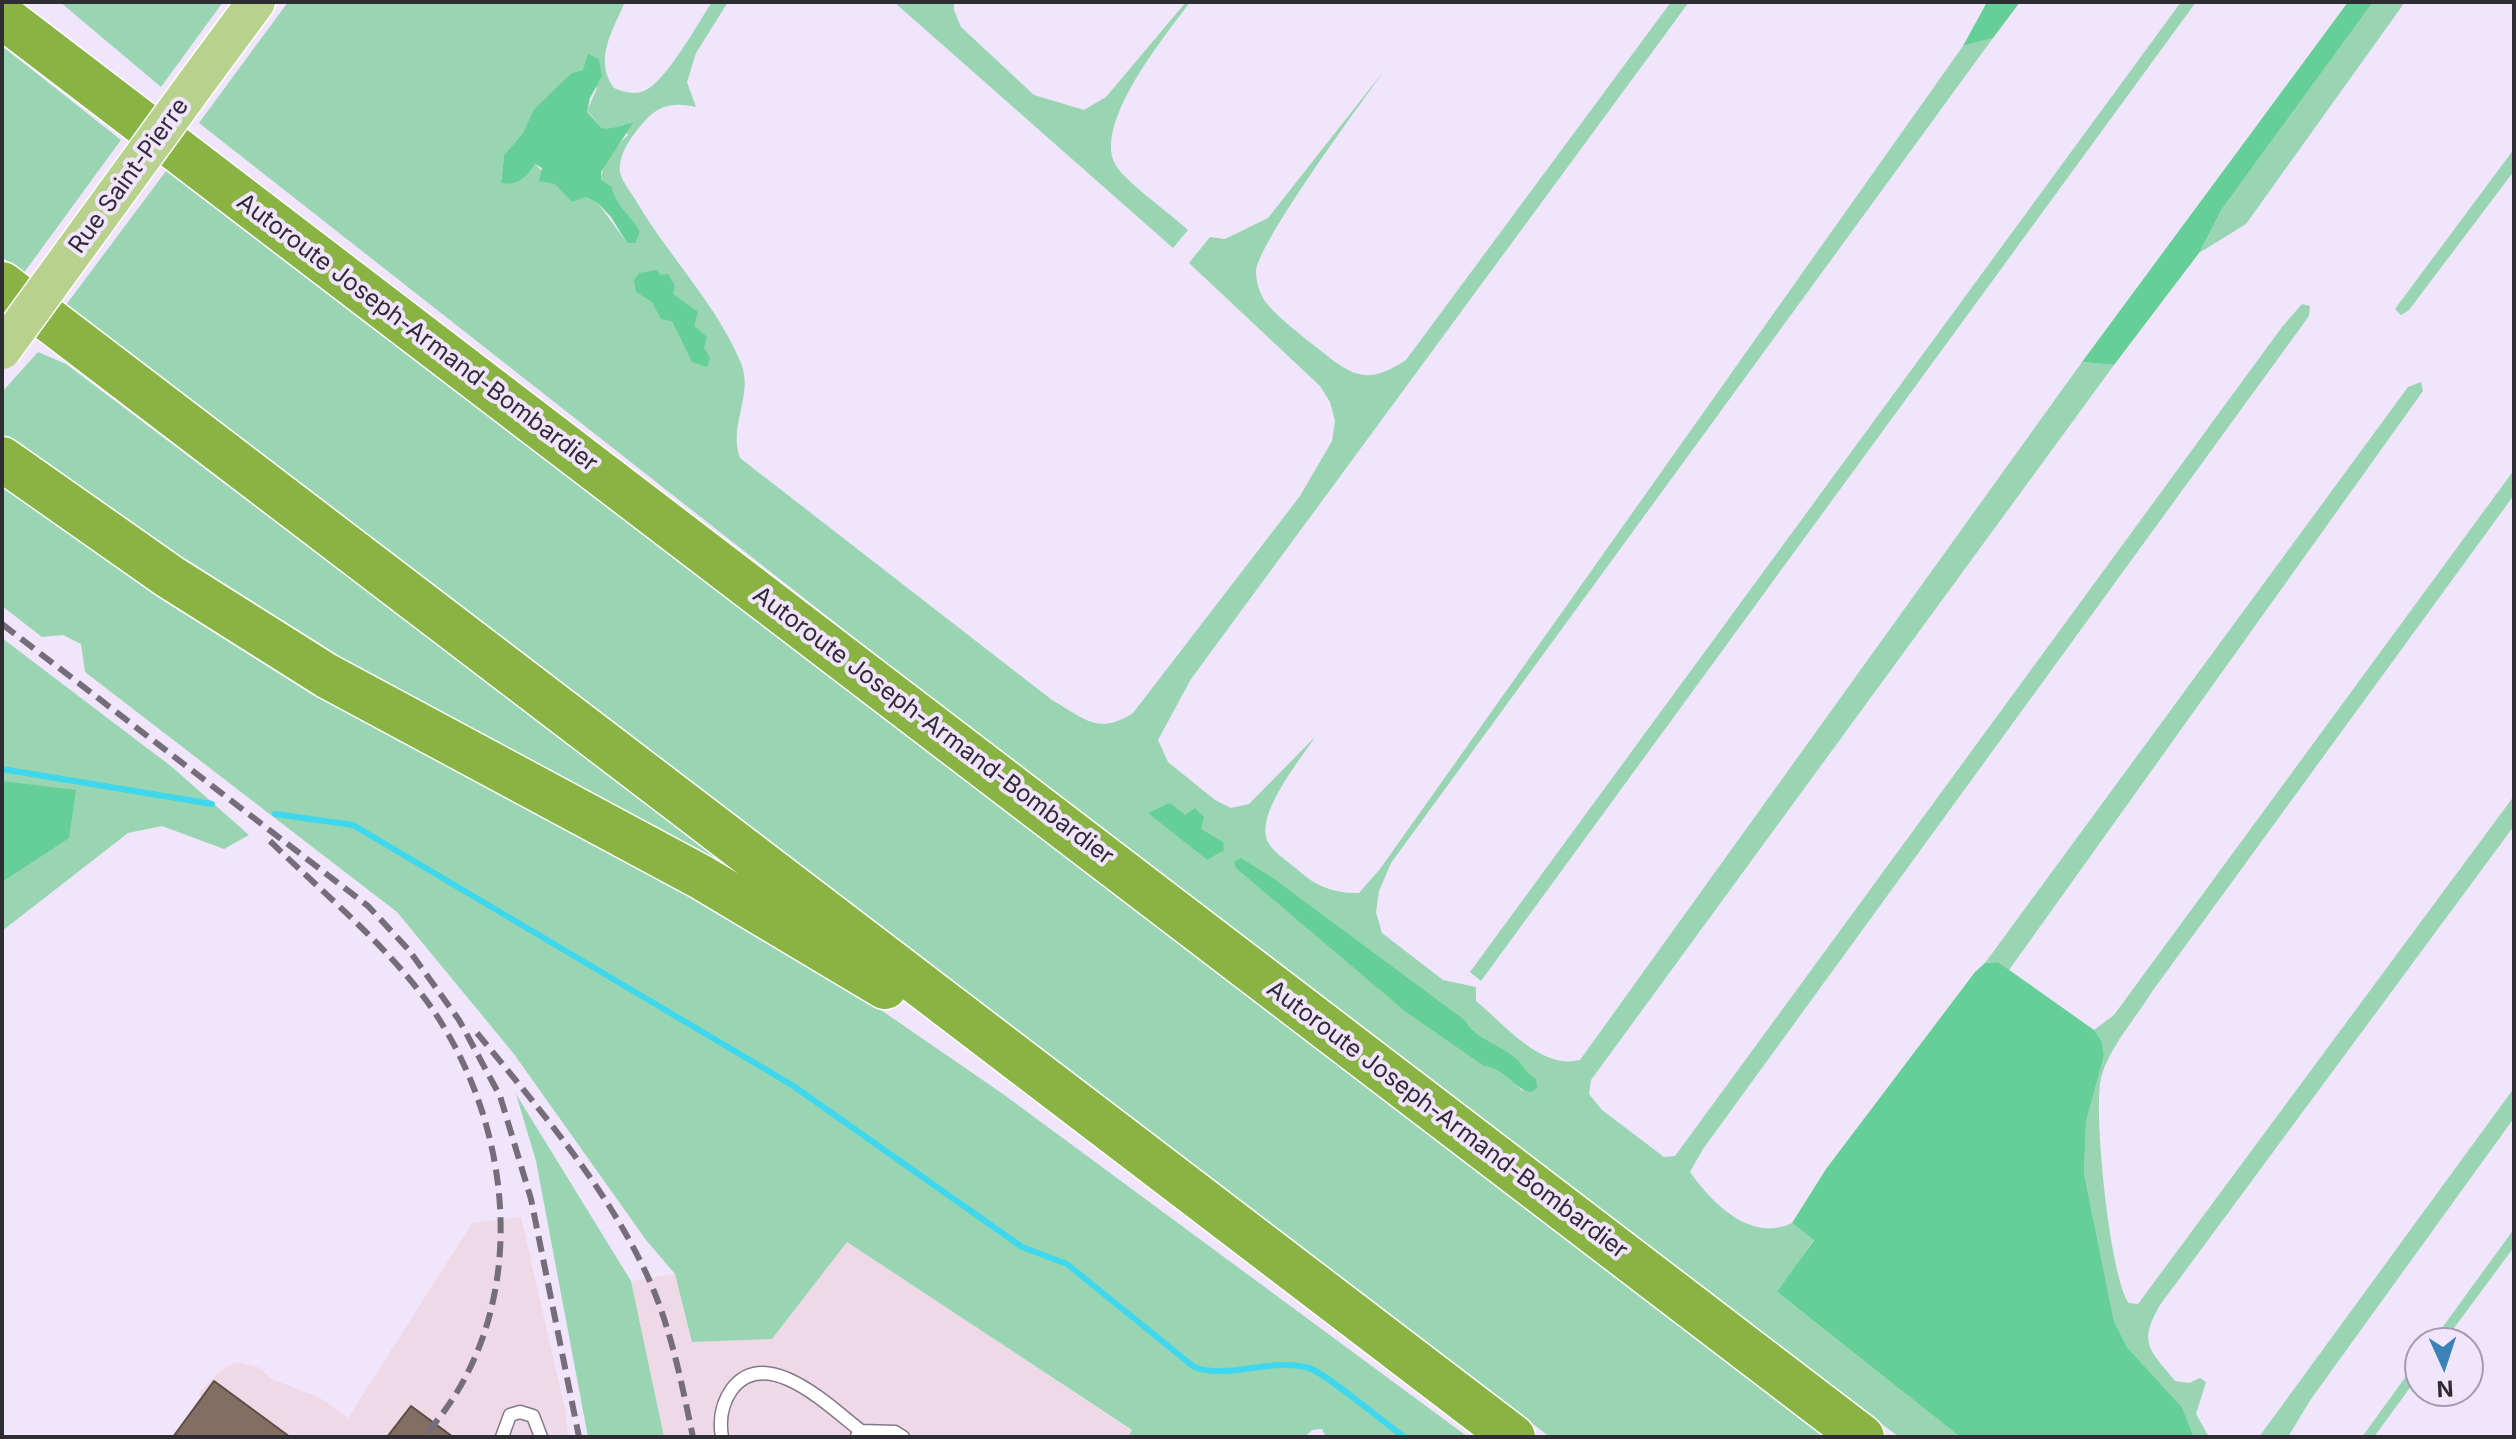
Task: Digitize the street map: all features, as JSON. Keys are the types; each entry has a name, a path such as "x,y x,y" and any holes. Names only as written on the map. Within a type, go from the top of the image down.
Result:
{"highway":[{"path":"35,2 299,242"},
{"name":"Autoroute Joseph-Armand-Bombardier","path":"2,16 1862,1437"},
{"path":"2,284 1513,1437"},
{"path":"2,459 170,577 327,676 701,877 826,954 1019,1061"}],"main road":[{"name":"Rue Saint-Pierre","path":"2,350 256,2"}],"lane":[{"path":"722,1437 721,1415 735,1385 747,1379 774,1374 803,1386 859,1434 895,1432 903,1437"},
{"path":"502,1437 510,1415 520,1412 533,1416 541,1437"}],"shaded area":[{"path":"521,1217 565,1409 568,1437 188,1437 213,1402 198,1395 215,1375 235,1362 258,1367 272,1379 320,1398 348,1418 472,1223"},
{"path":"847,1242 1132,1431 1128,1437 664,1437 631,1281 675,1274 692,1342 772,1339"}],"green space":[{"path":"60,2 223,2 161,87"},
{"path":"288,2 625,2 607,45 605,67 614,88 633,93 644,91 662,76 712,2 728,2 696,53 687,82 696,107 666,106 654,112 627,146 621,159 620,172 651,224 719,321 741,363 745,387 737,434 740,458 1052,700 1082,718 1100,724 1121,720 1133,713 1300,496 1332,441 1335,421 1330,402 1320,386 1189,263 1210,237 1225,239 1268,218 1383,72 1290,205 1260,258 1256,273 1266,303 1336,363 1365,375 1384,372 1406,360 1671,2 1689,2 1191,679 1158,740 1168,762 1215,800 1231,808 1249,804 1315,737 1274,801 1268,815 1267,840 1276,852 1311,880 1326,888 1359,893 1380,869 1963,46 1993,38 1391,863 1379,891 1376,912 1382,933 1443,980 1476,987 1476,1001 1524,1043 1551,1058 1580,1060 2082,362 2114,365 1591,1080 1589,1094 1602,1110 1664,1157 1675,1156 2282,327 2302,304 2310,306 2309,316 1703,1149 1690,1172 1709,1196 1734,1217 1762,1228 1777,1228 1792,1223 1814,1239 1778,1293 1960,1437 1899,1437 944,708 199,123","holes":["583,70 597,88 587,111 602,128 613,130 623,124 628,135 607,162 601,180 640,232 627,243 598,203 555,184 535,164 501,183 504,155 522,134 534,109 571,73","1149,813 1185,815 1208,836 1207,860","1276,880 1465,1020 1483,1039 1512,1056 1522,1075 1523,1091 1497,1067 1484,1066"]},
{"path":"894,2 954,2 961,27 1034,95 1084,110 1106,97 1186,2 1190,2 1135,80 1114,126 1111,146 1120,171 1188,230 1173,248"},
{"path":"1987,2 2020,2 1993,38 1963,46"},
{"path":"2181,2 2196,2 1481,981 1470,972"},
{"path":"2348,2 2373,2 2222,209 2199,253 2114,365 2082,362"},
{"path":"2373,2 2405,2 2246,224 2199,253 2222,209"},
{"path":"2,46 121,140 23,274 2,257"},
{"path":"588,54 599,59 602,76 590,98 587,112 602,128 633,123 601,172 601,180 612,187 616,199 637,226 640,232 635,243 627,243 598,203 585,197 572,202 555,184 539,181 542,168 535,164 521,180 501,183 504,155 522,134 534,109 571,73 583,70"},
{"path":"2514,149 2514,171 2409,310 2401,315 2395,309"},
{"path":"166,171 1826,1437 1550,1437 66,305"},
{"path":"656,270 661,275 668,274 675,286 673,294 698,312 694,326 707,337 704,348 710,358 707,367 692,362 672,321 661,319 652,302 636,292 634,280 639,273"},
{"path":"38,352 66,364 738,871 729,881 385,697 2,441 2,392"},
{"path":"2421,382 2423,391 2009,970 1998,962 1985,963 2408,387"},
{"path":"2514,470 2514,495 2151,993 2116,1045 2101,1078 2101,1158 2115,1262 2129,1303 2138,1304 2514,796 2514,826 2153,1318 2148,1337 2150,1345 2175,1381 2189,1383 2200,1378 2206,1382 2196,1414 2209,1437 2194,1437 2182,1407 2127,1347 2114,1321 2084,1173 2086,1122 2104,1056 2102,1042 2094,1030 2114,1015"},
{"path":"2,476 830,975 1003,1094 1468,1437 1326,1437 1322,1429 1312,1430 1305,1437 1128,1437 1132,1430 847,1242 772,1339 692,1342 675,1274 646,1240 514,1054 397,912 85,672 81,644 63,635 42,637 2,606"},
{"path":"2,638 172,767 249,835 224,849 162,826 128,833 2,931"},
{"path":"2,781 76,790 69,838 2,882"},
{"path":"1170,803 1185,815 1195,808 1204,817 1201,829 1223,842 1224,850 1207,860 1148,813"},
{"path":"1241,858 1276,880 1465,1020 1481,1036 1513,1056 1536,1079 1537,1088 1531,1092 1519,1087 1498,1070 1484,1066 1406,1012 1236,868 1234,862"},
{"path":"1998,962 2094,1030 2102,1042 2104,1056 2086,1122 2084,1173 2114,1321 2127,1347 2182,1407 2194,1437 1960,1437 1777,1292 1814,1240 1792,1223 1826,1169 1975,972 1985,963"},
{"path":"2514,1088 2514,1118 2311,1399 2288,1437 2259,1437"},
{"path":"516,1094 631,1281 664,1437 588,1437 536,1161"},
{"path":"2514,1229 2514,1247 2455,1327 2443,1327"},
{"path":"2404,1379 2404,1396 2374,1437 2362,1437"}],"building":[{"path":"214,1381 290,1437 173,1437"},
{"path":"411,1406 453,1437 387,1437"}],"waterway":[{"path":"2,769 212,804"},
{"path":"275,814 353,825 792,1085 1022,1247 1067,1264 1194,1367 1222,1371 1280,1365 1309,1368 1341,1388 1404,1437"}],"railway":[{"path":"2,624 368,906 408,949 459,1020 500,1096 531,1199 579,1437"},
{"path":"270,841 376,942 414,985 431,1007 460,1057 482,1111 495,1167 501,1224 497,1282 483,1337 459,1389 424,1436"},
{"path":"477,1033 573,1153 635,1250 665,1321 693,1437"}]}
